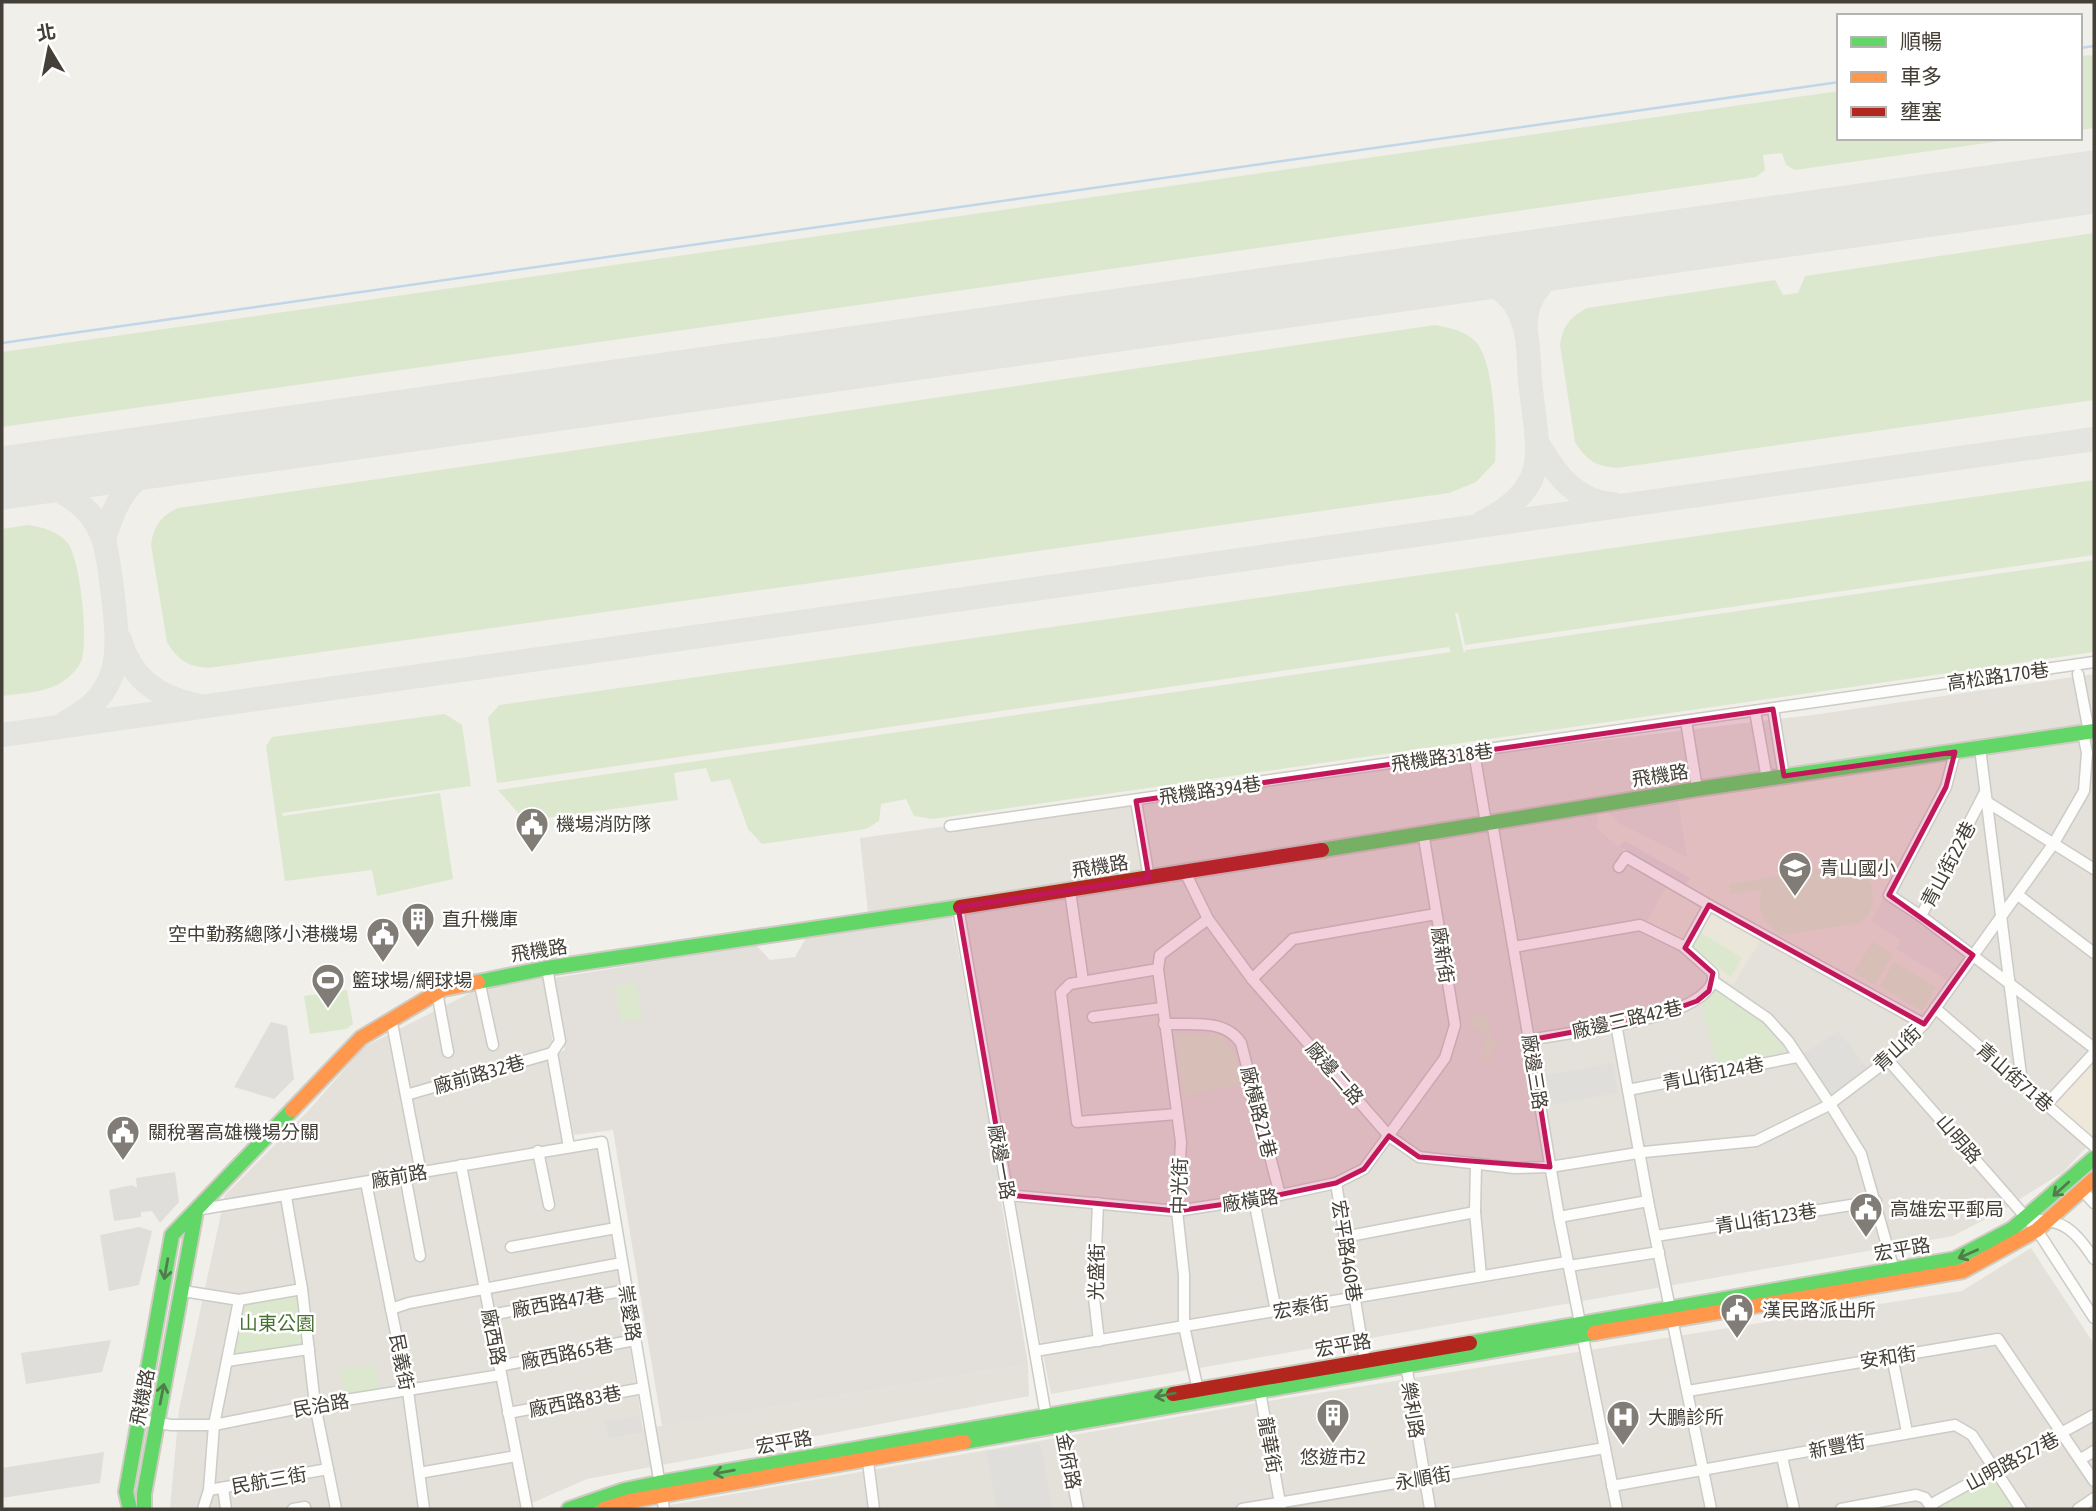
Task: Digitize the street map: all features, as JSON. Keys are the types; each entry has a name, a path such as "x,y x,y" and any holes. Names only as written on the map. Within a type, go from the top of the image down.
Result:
{"street":[{"name":"高松路170巷","path":"1755,711 2094,662"},
{"name":"青山街","path":"1550,1167 1640,1153 1756,1141 1830,1104 1888,1060 1936,1008 2001,914 2054,844 2084,791 2089,732 2078,674"},
{"path":"1773,709 1784,776"},
{"path":"1755,711 1766,779"},
{"name":"飛機路318巷","path":"1283,779 1755,711"},
{"path":"1686,721 1697,789"},
{"name":"飛機路","path":"125,1505 172,1235 334,1063 361,1038 437,992 479,979 547,968 1070,891 1697,789 2089,732"},
{"path":"1980,748 2022,1083"},
{"name":"廠邊三路","path":"1474,752 1514,947 1559,1217 1617,1509"},
{"path":"1921,916 1889,895 1946,787 1955,752"},
{"name":"飛機路394巷","path":"950,825 1283,779"},
{"name":"青山街22巷","path":"2094,869 1986,797 1921,916 2094,1050"},
{"path":"1136,801 1149,878"},
{"path":"1423,832 1436,914"},
{"path":"1619,867 1626,858 1924,1024"},
{"name":"廠邊二路","path":"1185,872 1208,919 1252,979 1389,1136 1419,1157 1514,1168 1550,1167"},
{"path":"1070,891 1083,981"},
{"path":"2018,895 2094,953"},
{"path":"1685,948 1709,905"},
{"name":"廠邊一路","path":"958,908 1035,1351 1056,1418"},
{"name":"廠新街","path":"1252,979 1293,939 1436,914 1455,1025 1445,1058 1389,1136"},
{"path":"1177,1114 1077,1122 1060,1000 1064,988 1083,981 1158,969 1160,955 1208,919"},
{"path":"1514,947 1640,925 1685,948 1713,973 1713,981 1767,1018 1830,1104 1861,1154 1894,1270 1880,1285"},
{"path":"547,968 560,1041 552,1053 569,1147"},
{"name":"中光街","path":"1158,969 1181,1142 1177,1211 1184,1275 1184,1326 1199,1395"},
{"path":"479,979 493,1045"},
{"name":"廠邊三路42巷","path":"1530,1040 1687,1007 1709,991 1713,981"},
{"path":"437,992 448,1052"},
{"path":"1093,1017 1162,1008"},
{"name":"青山街71巷","path":"1936,1008 2094,1146"},
{"name":"廠前路32巷","path":"391,1018 421,1172"},
{"name":"廠橫路21巷","path":"1164,1024 1220,1026 1233,1030 1241,1043 1280,1195"},
{"path":"1616,1024 1648,1201 1711,1509"},
{"path":"2046,1105 2094,1050"},
{"name":"廠前路32巷","path":"406,1095 552,1053"},
{"name":"青山街124巷","path":"1628,1090 1797,1057"},
{"name":"山明路","path":"1888,1060 2032,1225 2094,1318"},
{"name":"廠橫路","path":"1008,1195 1177,1211 1254,1200 1336,1183 1364,1169 1389,1136"},
{"name":"廠前路","path":"196,1210 602,1142"},
{"name":"崇愛路","path":"602,1142 661,1496"},
{"path":"538,1152 549,1205"},
{"name":"宏平路","path":"604,1509 867,1453 1056,1418 1259,1386 1581,1328 1963,1271 2032,1225 2094,1158"},
{"path":"1476,1164 1475,1212 1481,1276"},
{"name":"廠西路","path":"461,1165 527,1509"},
{"path":"405,1175 419,1256"},
{"name":"宏平路","path":"1673,1314 1970,1254 2050,1219 2094,1179"},
{"path":"366,1182 391,1309"},
{"name":"宏平路460巷","path":"1336,1183 1365,1361"},
{"path":"2082,1190 2094,1203"},
{"path":"286,1197 302,1289 315,1405 336,1509"},
{"path":"1254,1200 1276,1311"},
{"path":"1559,1217 1648,1201"},
{"name":"青山街123巷","path":"1656,1236 1876,1201"},
{"name":"光盛街","path":"1098,1203 1094,1298 1099,1340"},
{"name":"飛機路","path":"144,1509 196,1210"},
{"path":"1344,1237 1475,1212"},
{"path":"2050,1219 2080,1236 2094,1259"},
{"path":"511,1247 616,1228"},
{"name":"宏泰街","path":"1035,1351 1481,1276 1659,1252"},
{"name":"民義街","path":"424,1509 408,1391 391,1309 622,1263"},
{"path":"183,1291 239,1300 302,1289"},
{"name":"廠西路47巷","path":"489,1315 626,1290"},
{"path":"204,1509 209,1490 214,1425 239,1300"},
{"name":"安和街","path":"1688,1391 1998,1339 2094,1481"},
{"name":"廠西路65巷","path":"500,1370 635,1340"},
{"path":"227,1361 309,1349"},
{"path":"1892,1356 1907,1432"},
{"name":"宏平路","path":"1259,1386 1365,1361 1405,1358"},
{"name":"樂利路","path":"1405,1358 1430,1509"},
{"name":"民治路","path":"141,1420 171,1426 214,1425 315,1405 408,1391 500,1370"},
{"name":"龍華街","path":"1259,1386 1281,1506"},
{"name":"廠西路83巷","path":"508,1413 643,1388"},
{"name":"山明路527巷","path":"1931,1507 2094,1415"},
{"name":"金府路","path":"1056,1418 1078,1509"},
{"name":"新豐街","path":"1612,1486 1955,1425 1972,1435 2021,1509"},
{"name":"永順街","path":"1242,1509 1281,1506 1424,1478 1605,1448"},
{"path":"2081,1459 2094,1451"},
{"path":"867,1453 874,1509"},
{"path":"419,1473 516,1456"},
{"path":"1782,1457 1794,1509"},
{"name":"民航三街","path":"209,1490 328,1469"},
{"path":"223,1488 226,1509"},
{"name":"宏平路","path":"569,1509 624,1490 661,1496"},
{"path":"1841,1509 1916,1495 1925,1498 1931,1507"},
{"path":"2078,1509 2094,1498"},
{"path":"293,1509 305,1507"}],"highlighted area":[{"path":"1773,709 1784,776 1955,752 1946,787 1889,895 1973,955 1924,1024 1709,905 1685,948 1713,973 1709,991 1697,1001 1653,1017 1530,1040 1550,1167 1419,1157 1389,1136 1364,1169 1336,1183 1254,1200 1177,1211 1008,1195 958,907 1149,878 1136,801"}],"shaded area":[{"path":"2094,674 2094,1139 2063,1172 2001,1211 1953,1236 1051,1394 953,904 868,913 860,838 1364,769 1820,714"},
{"name":"青山國小","path":"1947,761 1936,793 1872,921 1900,940 1896,949 1947,980 1921,1017 1754,927 1619,847 1597,829 1598,813 1607,811 1620,824 1687,857 1678,801"},
{"path":"1625,841 1691,878 1685,885 1619,846"},
{"path":"1669,883 1762,938 1733,985 1716,975 1715,969 1644,926"},
{"path":"952,917 1004,1195 1000,1195 1028,1364 662,1426 613,1130 574,1135 558,1053 565,1050 554,978 756,945 770,960 795,957 806,938"},
{"path":"545,978 565,1151 598,1148 643,1429 1028,1364 1029,1396 587,1479 518,1509 170,1509 179,1410 225,1195 309,1110 364,1047 476,990"},
{"path":"271,1022 287,1026 294,1079 274,1099 234,1087"},
{"path":"1838,1031 1867,1068 1829,1096 1800,1056"},
{"path":"2094,1055 2094,1139 2091,1143 2046,1105"},
{"path":"1613,1063 1618,1093 1546,1105 1541,1076"},
{"path":"175,1172 179,1202 160,1223 152,1211 141,1212 141,1217 114,1221 109,1190 132,1185 137,1188 136,1178"},
{"path":"139,1227 152,1231 139,1285 109,1291 100,1235"},
{"path":"2031,1248 2094,1344 2094,1509 647,1509 1281,1399 1962,1291"},
{"path":"111,1340 102,1372 26,1384 21,1353"},
{"path":"639,1416 642,1432 608,1438 605,1422"},
{"path":"1038,1443 1053,1509 997,1509 986,1452"},
{"path":"104,1452 100,1483 2,1498 2,1468"}],"green space":[{"path":"2094,55 2094,128 2082,130 2082,56"},
{"path":"1837,91 1837,140 2008,140 1795,170 1786,165 1782,153 1763,155 1765,170 1756,177 2,427 2,352"},
{"path":"2094,233 2094,400 1617,468 1593,461 1575,442 1560,345 1568,323 1587,308 1775,280 1783,295 1798,293 1805,276"},
{"path":"1435,325 1466,334 1481,350 1490,380 1495,417 1495,462 1476,482 1449,493 208,668 184,661 167,642 151,545 159,522 178,508"},
{"path":"2094,480 2094,555 1465,645 1458,613 1455,613 1464,653 1466,650 2094,560 2094,652 933,819 914,816 906,799 881,804 879,821 866,829 762,844 748,829 730,779 711,782 706,768 674,773 678,800 525,821 498,790 1451,652 1449,647 497,783 488,718 499,705"},
{"path":"28,525 59,535 72,551 82,599 84,649 77,668 58,684 35,692 2,696 2,529"},
{"path":"445,714 462,725 471,786 282,813 283,816 440,793 453,879 377,896 372,870 285,881 266,746 272,737"},
{"path":"1895,856 1898,867 1863,873 1872,886 1873,901 1869,914 1861,923 1783,935 1771,927 1763,916 1760,903 1763,889 1731,894 1729,884"},
{"path":"1700,932 1742,958 1731,977 1691,946"},
{"path":"1873,942 1893,955 1874,985 1854,972"},
{"path":"1894,962 1936,987 1922,1011 1880,986"},
{"path":"636,983 642,1018 621,1022 615,987"},
{"name":"籃球場/網球場","path":"347,990 353,1024 346,1029 310,1034 304,996"},
{"path":"1717,990 1765,1024 1786,1051 1717,1066 1702,1004"},
{"path":"1483,1015 1489,1020 1491,1038 1501,1043 1493,1045 1491,1060 1488,1062 1480,1056 1487,1033 1471,1027 1469,1019"},
{"path":"1175,1034 1223,1036 1236,1056 1243,1084 1183,1096"},
{"name":"山東公園","path":"298,1295 307,1343 233,1356 243,1304"},
{"path":"374,1365 379,1388 346,1395 340,1370"},
{"path":"1992,1475 2013,1509 1937,1509"}],"waterway":[{"path":"2082,48 2094,46"},
{"path":"2,343 1837,82"}],"taxiway":[{"path":"1526,326 1530,302 1536,292 1553,273 1584,252"},
{"path":"1465,269 1504,293 1514,303 1523,321 1537,445 1532,478 1522,494 1483,522"},
{"path":"2,735 2094,439"},
{"path":"1540,447 1569,486 1589,498 1613,504"},
{"path":"104,540 116,506 133,482 157,465 189,452"},
{"path":"7,478 39,483 77,501 98,527 105,546 116,629 114,666 109,682 99,697 66,722"},
{"path":"120,640 131,665 148,684 169,697 196,705"}],"runway":[{"path":"2,478 2094,182"}],"traffic: fast":[{"path":"1322,850 1697,789 2094,731"},
{"path":"478,982 547,968 960,907"},
{"path":"130,1509 126,1492 172,1235 292,1110"},
{"path":"1470,1343 1955,1259 2012,1229 2094,1158"},
{"path":"144,1509 144,1494 196,1211"},
{"path":"964,1442 1594,1333"},
{"path":"569,1509 624,1490 658,1483 1173,1394"}],"traffic: slow":[{"path":"292,1110 361,1038 443,989 478,982"},
{"path":"1594,1333 1963,1271 2037,1230 2094,1179"},
{"path":"604,1509 630,1501 964,1442"}],"traffic: jam":[{"path":"960,907 1322,850"},
{"path":"1173,1394 1470,1343"}],"place":[{"name":"機場消防隊","path":"532,854"},
{"name":"青山國小","path":"1795,898"},
{"name":"直升機庫","path":"418,949"},
{"name":"空中勤務總隊小港機場","path":"383,964"},
{"name":"籃球場/網球場","path":"328,1010"},
{"name":"關稅署高雄機場分關","path":"123,1162"},
{"name":"高雄宏平郵局","path":"1866,1239"},
{"name":"漢民路派出所","path":"1737,1340"},
{"name":"悠遊市2","path":"1333,1445"},
{"name":"大鵬診所","path":"1623,1447"}]}
